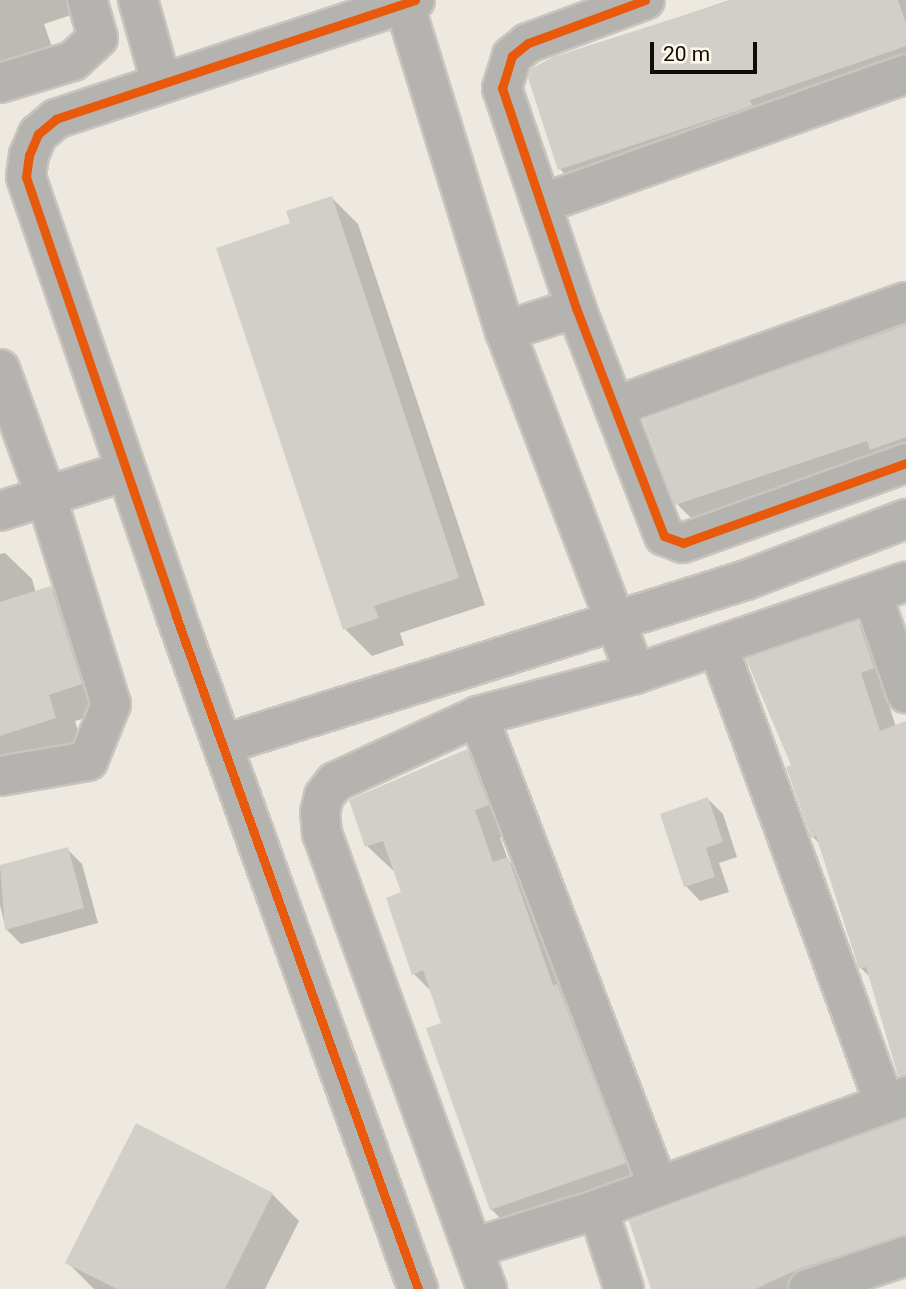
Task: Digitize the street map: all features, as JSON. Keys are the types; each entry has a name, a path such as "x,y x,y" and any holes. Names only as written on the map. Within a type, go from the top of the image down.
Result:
{"street":[{"path":"0,83 73,61 98,38 87,0"},
{"path":"138,0 161,82"},
{"path":"645,0 528,43 504,71 502,88 576,308 664,536 671,541 683,543 906,463"},
{"path":"418,1289 126,471 26,177 29,155 38,134 56,119 407,1 505,331 635,674"},
{"path":"541,204 906,74"},
{"path":"614,407 906,302"},
{"path":"505,331 576,308"},
{"path":"0,369 47,499 111,704 88,761 0,776"},
{"path":"0,511 47,499 126,471"},
{"path":"224,744 746,580 906,519"},
{"path":"487,1289 322,834 320,813 324,796 335,782 478,716 635,674 889,588 906,693"},
{"path":"473,1248 598,1209 657,1184 895,1100 718,646"},
{"path":"478,716 657,1184"},
{"path":"598,1209 624,1289"},
{"path":"808,1289 906,1256"}],"building":[{"path":"732,0 898,0 906,23 906,46 750,100 752,106 558,170 528,78 531,69 553,57"},
{"path":"332,196 459,578 374,606 379,618 343,630 216,248 290,223 286,211"},
{"path":"906,325 906,437 870,450 867,441 675,505 643,420"},
{"path":"51,586 82,684 49,695 56,718 0,736 0,602"},
{"path":"858,621 874,668 861,673 880,731 906,721 906,1075 898,1076 866,967 859,969 816,836 811,838 786,767 791,765 746,659"},
{"path":"467,749 489,805 475,810 493,862 508,857 553,985 557,984 626,1163 490,1210 426,1028 441,1023 423,970 412,975 386,898 401,892 383,841 365,847 349,800"},
{"path":"708,797 723,842 706,848 715,877 684,887 660,814"},
{"path":"68,847 84,908 5,930 0,865"},
{"path":"906,1119 906,1235 801,1268 755,1289 651,1289 629,1221"},
{"path":"136,1123 273,1193 225,1289 117,1289 65,1263"}],"cycle path":[{"path":"415,0 56,119 38,134 29,155 26,177 176,616 418,1289"},
{"path":"645,0 528,43 512,56 502,88 576,308 664,536 683,543 906,463"}]}
